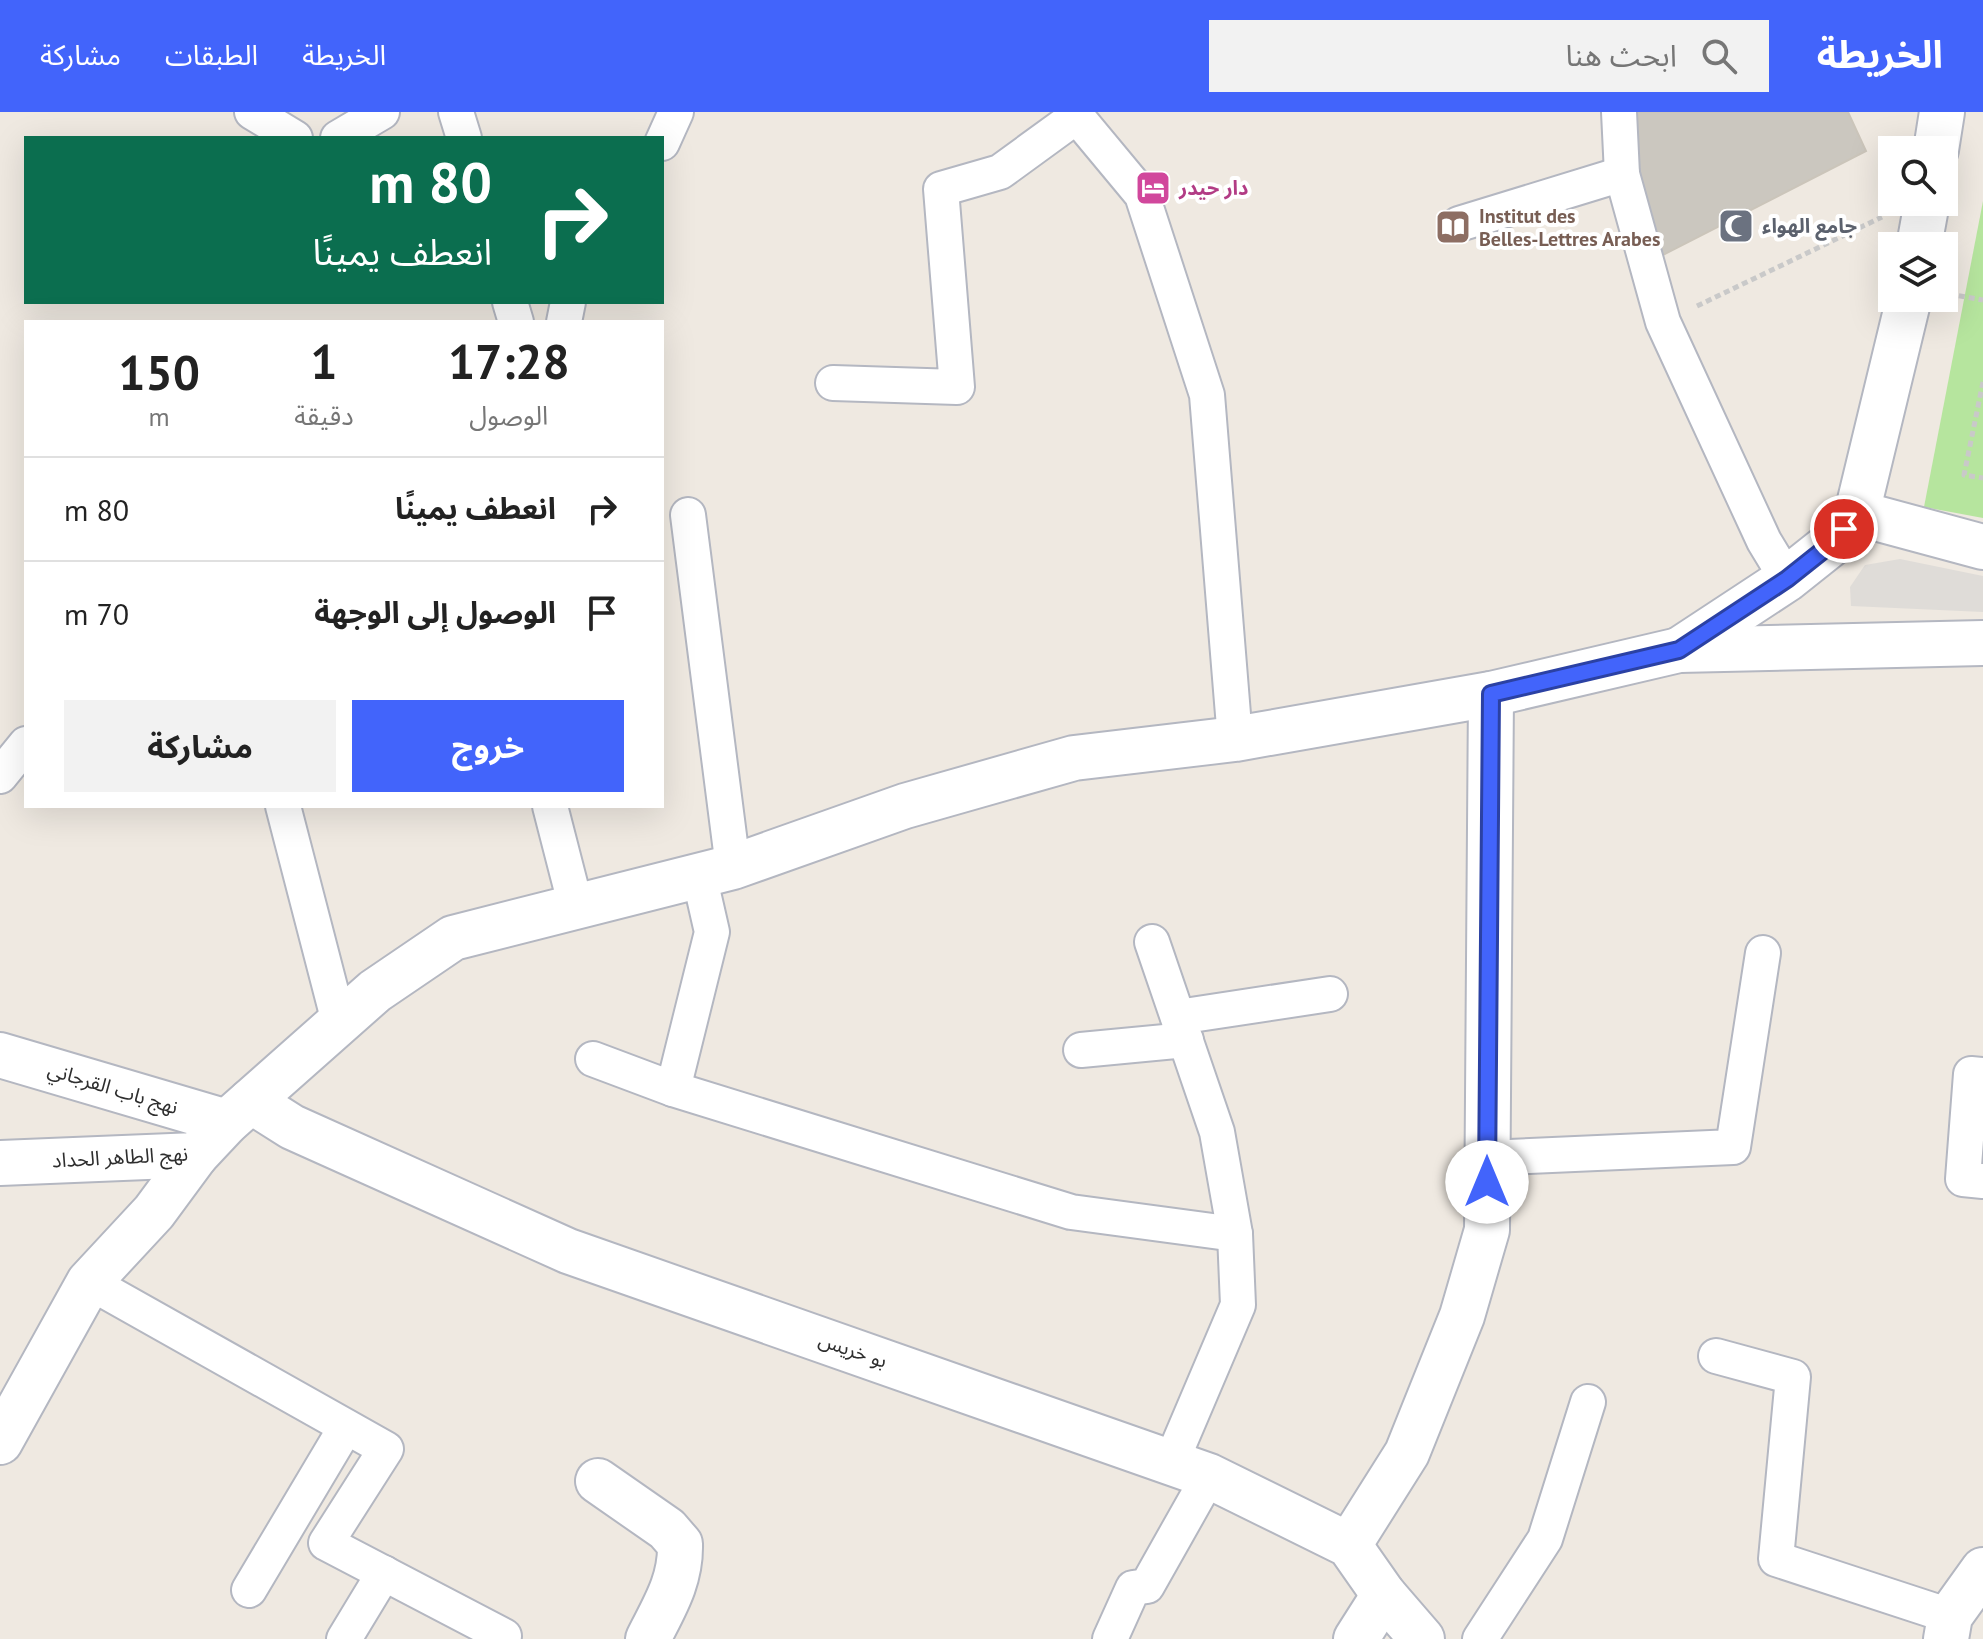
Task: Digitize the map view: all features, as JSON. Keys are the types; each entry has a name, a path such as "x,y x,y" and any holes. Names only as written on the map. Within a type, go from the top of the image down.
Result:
{"street":[{"path":"252,112 292,136"},
{"path":"341,136 382,112"},
{"path":"456,112 463,136"},
{"path":"664,139 676,112"},
{"path":"1619,112 1622,174 1663,322 1764,541 1787,579"},
{"path":"1938,136 1942,112"},
{"path":"833,383 957,387 941,189 1000,172 1075,114 1142,195 1207,395 1235,739"},
{"path":"1459,224 1622,174"},
{"path":"1679,650 1787,579 1831,544 1857,513 1906,312"},
{"path":"1857,513 1983,547"},
{"path":"673,1089 712,932 716,871 688,515"},
{"path":"1679,650 1983,643"},
{"name":"نهج الطاهر الحداد","path":"0,1163 196,1155 239,1112 375,991 453,938 716,871 905,806 1074,758 1235,739 1491,694 1679,650"},
{"path":"1349,1545 1407,1453 1462,1316 1487,1230 1491,694"},
{"path":"0,776 24,746"},
{"path":"284,808 339,1022"},
{"path":"551,808 576,907"},
{"path":"1110,1639 1133,1588 1147,1586 1191,1468 1238,1305 1235,1234 1217,1132 1152,942"},
{"path":"1487,1158 1733,1147 1763,953"},
{"path":"1081,1050 1330,994"},
{"name":"نهج باب القرجاني","path":"0,1055 239,1112"},
{"path":"593,1059 673,1089 1071,1212 1235,1234"},
{"path":"1983,1075 1971,1074 1963,1179 1983,1181"},
{"name":"بو خريس","path":"239,1112 292,1127 568,1251 1191,1468 1349,1545 1384,1595 1422,1639"},
{"path":"0,1442 89,1282 154,1212 196,1155"},
{"path":"89,1282 386,1449 326,1543 504,1636"},
{"path":"1716,1356 1793,1377 1776,1559 1948,1628 1983,1570"},
{"path":"1480,1639 1545,1539 1588,1402"},
{"path":"249,1590 346,1427"},
{"path":"598,1481 667,1529 680,1544 680,1568 674,1588 648,1639"},
{"path":"344,1639 384,1573"},
{"path":"1356,1639 1384,1595"}],"path":[{"path":"1663,322 1884,216"},
{"path":"1958,296 1983,300"},
{"path":"1983,382 1964,475 1983,478"}],"green space":[{"path":"1983,201 1983,518 1924,507"}],"shaded area":[{"path":"1900,559 1983,576 1983,612 1851,606 1850,587 1865,565"}],"building":[{"name":"جامع الهواء","path":"1623,112 1848,112 1866,151 1655,259"}],"place":[{"name":"دار حيدر","path":"1153,188"},
{"name":"جامع الهواء","path":"1736,226"},
{"name":"Institut des Belles-Lettres Arabes","path":"1453,227"}],"route":[{"path":"1487,1182 1491,694 1679,650 1787,579 1831,544 1844,529"}]}
